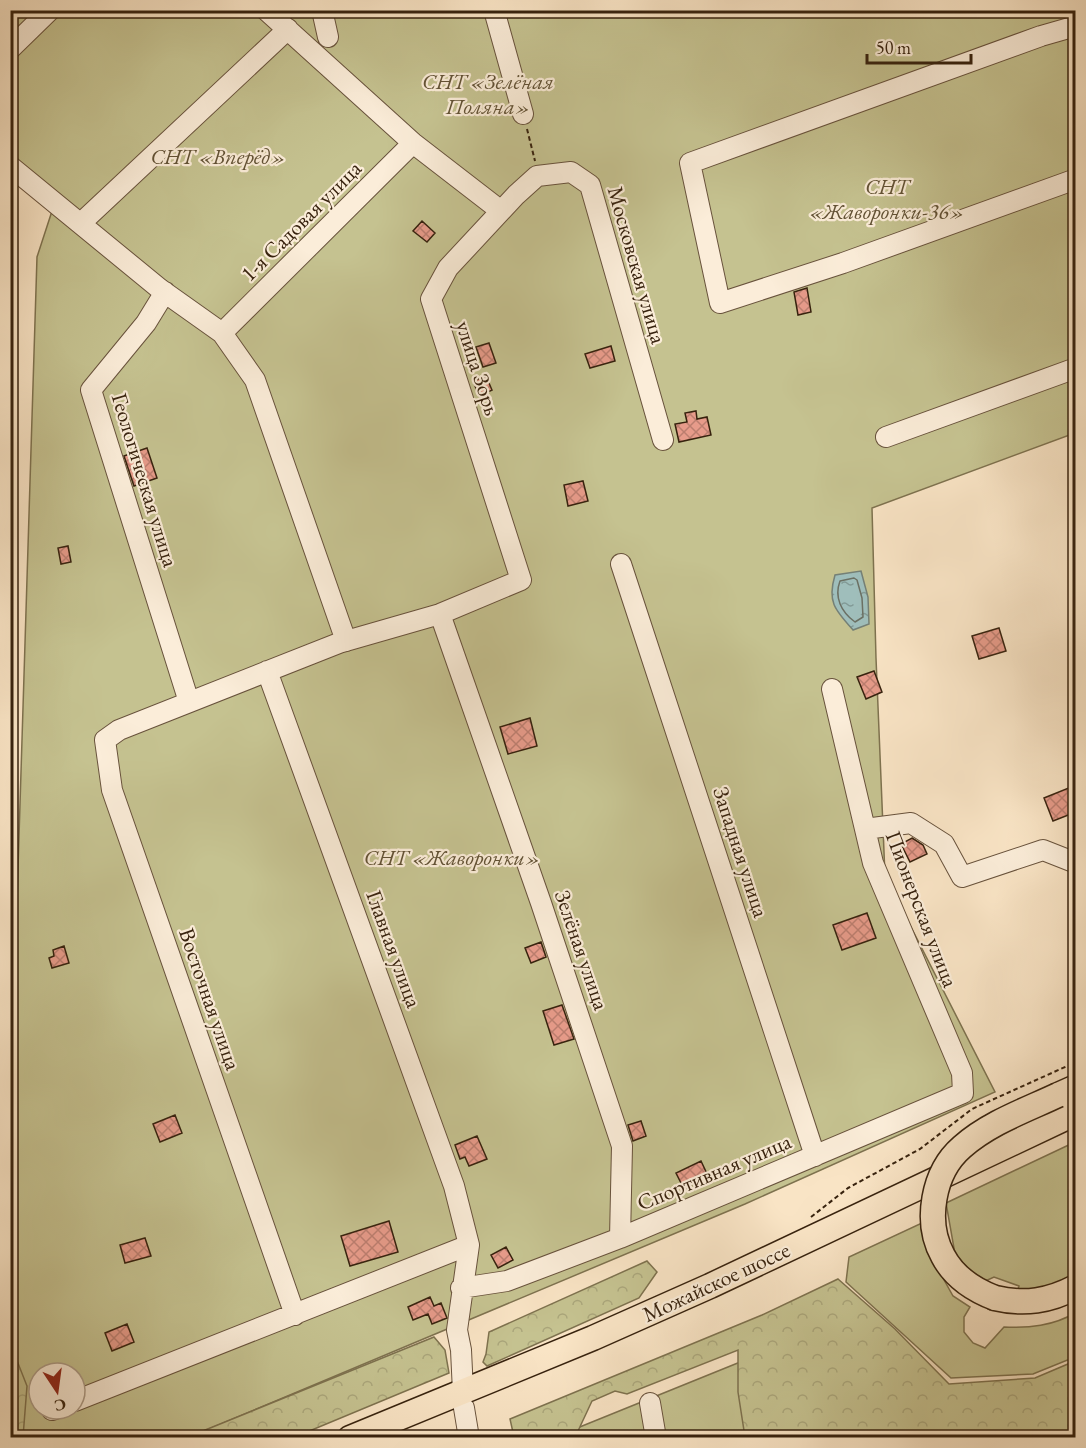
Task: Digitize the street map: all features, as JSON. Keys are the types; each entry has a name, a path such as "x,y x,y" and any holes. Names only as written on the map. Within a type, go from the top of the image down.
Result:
{"main road":[{"path":"1067,1091 980,1133 960,1148 938,1182 933,1219 936,1239 942,1256 967,1284 995,1298 1012,1302 1036,1301 1059,1295 1076,1287"},
{"name":"Можайское шоссе","path":"390,1437 593,1338 710,1286 1076,1113"},
{"name":"Можайское шоссе","path":"350,1437 594,1355 1076,1129"}],"street":[{"path":"10,49 50,10"},
{"path":"266,10 413,143 501,211"},
{"path":"322,10 328,37"},
{"path":"494,10 523,114"},
{"path":"1076,26 1030,40 690,163 720,303 843,263 1076,178"},
{"path":"81,223 288,29"},
{"name":"1-я Садовая улица","path":"222,333 413,143"},
{"path":"10,166 165,292 222,333 255,380 346,641"},
{"name":"Московская улица","path":"537,176 571,172 590,185 663,440"},
{"name":"улица Зорь","path":"440,614 520,580 431,299 448,268 516,195 537,176"},
{"name":"Геологическая улица","path":"165,292 146,323 91,390 189,702"},
{"path":"886,438 1076,368"},
{"name":"Западная улица","path":"621,564 815,1156"},
{"path":"189,702 346,641 440,614"},
{"name":"Зелёная улица","path":"440,614 541,903 622,1146 620,1238"},
{"name":"Главная улица","path":"267,671 454,1186 469,1245"},
{"name":"Пионерская улица","path":"832,689 873,863 963,1073"},
{"name":"Восточная улица","path":"189,702 119,730 105,740 112,790 295,1315"},
{"path":"864,829 911,823 944,844 962,877 1043,850 1076,862"},
{"name":"Спортивная улица","path":"461,1288 507,1281 620,1238 963,1093 963,1073"},
{"path":"469,1245 461,1288 457,1330 461,1350 463,1400 469,1437"},
{"path":"87,1396 469,1245"},
{"path":"650,1403 656,1437"}],"path":[{"path":"523,114 533,148 537,176"},
{"path":"806,1221 848,1188 920,1149 972,1109 1076,1062"}],"green space":[{"name":"СНТ «Жаворонки»","path":"10,11 1075,11 1075,433 872,508 885,876 995,1092 745,1204 190,1437 11,1437 11,1094 37,257 53,208 11,174"},
{"path":"1075,1142 1075,1274 1059,1283 1017,1294 1019,1286 994,1277 981,1283 955,1254 946,1203"},
{"path":"924,1222 938,1269 953,1296 970,1307 964,1317 964,1332 973,1343 985,1348 1004,1327 1041,1325 1058,1321 1075,1313 1075,1357 1033,1374 951,1378 846,1282 849,1257"},
{"path":"647,1261 657,1272 639,1298 487,1366 483,1362 489,1332"},
{"path":"838,1279 895,1329 949,1384 1035,1378 1075,1361 1075,1437 745,1437 738,1392 738,1350 627,1394 615,1391 592,1401 578,1431 565,1437 514,1437 510,1419 762,1315"},
{"path":"807,1335 786,1437 555,1437"},
{"path":"434,1337 445,1350 449,1373 295,1437 188,1437"},
{"path":"12,1348 27,1386 23,1437 11,1437 10,1350"}],"water":[{"path":"861,571 868,597 869,624 853,630 834,605 833,584 835,575"}],"building":[{"path":"422,221 435,233 427,242 413,231"},
{"path":"807,288 811,312 798,315 794,292"},
{"path":"489,343 496,363 483,367 476,347"},
{"path":"611,346 615,361 590,368 585,354"},
{"path":"486,376 492,390 479,396 473,381"},
{"path":"696,411 697,419 707,417 711,435 679,442 675,424 687,422 685,413"},
{"path":"147,448 157,478 134,486 124,456"},
{"path":"583,481 588,501 568,506 564,485"},
{"path":"68,546 71,562 61,564 58,548"},
{"path":"999,628 1006,651 979,659 972,636"},
{"path":"874,671 882,692 866,699 857,677"},
{"path":"530,718 537,746 508,754 500,727"},
{"path":"1076,785 1076,812 1053,821 1044,798"},
{"path":"912,838 923,845 927,854 910,862 901,844"},
{"path":"867,913 876,938 842,950 833,925"},
{"path":"541,942 546,957 531,963 525,948"},
{"path":"64,946 69,963 52,968 49,958 54,956 53,950"},
{"path":"562,1005 574,1039 554,1045 543,1011"},
{"path":"175,1115 182,1133 160,1142 153,1124"},
{"path":"641,1121 646,1136 633,1141 628,1125"},
{"path":"477,1136 487,1159 469,1166 465,1157 460,1159 455,1145"},
{"path":"701,1161 708,1176 684,1189 676,1173"},
{"path":"389,1221 398,1252 350,1266 341,1236"},
{"path":"145,1238 151,1256 125,1263 120,1245"},
{"path":"506,1247 513,1260 498,1268 491,1255"},
{"path":"430,1297 434,1306 441,1303 447,1318 432,1324 428,1314 413,1320 408,1307"},
{"path":"127,1324 134,1342 112,1351 105,1333"}],"park label":[{"name":"СНТ «Зелёная Поляна»","path":"488,94"},
{"name":"СНТ «Вперёд»","path":"218,156"},
{"name":"СНТ «Жаворонки-36»","path":"887,198"}]}
